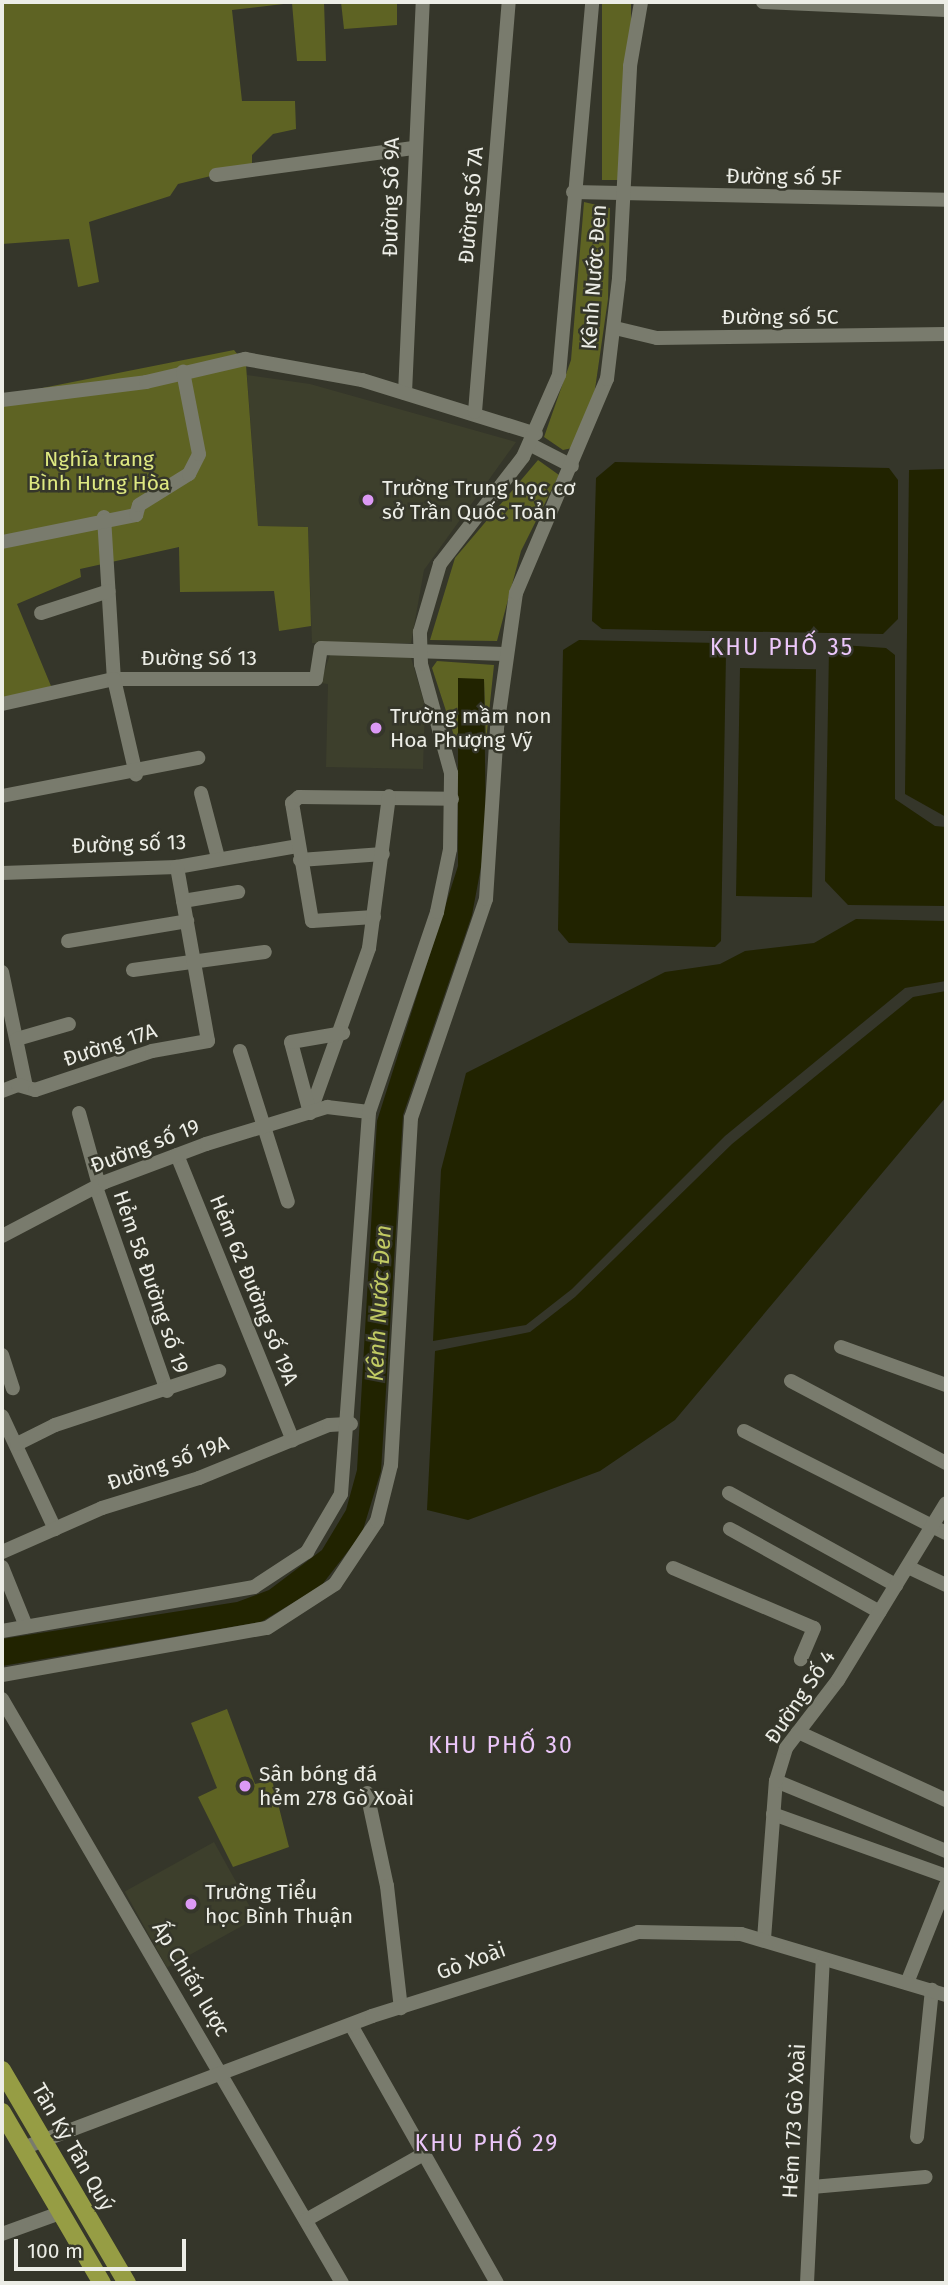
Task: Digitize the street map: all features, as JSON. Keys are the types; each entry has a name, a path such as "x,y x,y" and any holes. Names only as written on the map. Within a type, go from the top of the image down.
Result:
{"main road":[{"name":"Tân Kỳ Tân Quý","path":"2,2070 127,2283"},
{"name":"Tân Kỳ Tân Quý","path":"2,2112 102,2283"}],"street":[{"name":"Đường Số 9A","path":"405,393 413,148 423,2"},
{"name":"Đường Số 7A","path":"475,412 509,2"},
{"name":"Kênh Nước Đen","path":"2,1631 231,1594 278,1576 307,1552 331,1517 346,1475 351,1424 369,1112 441,899 452,799 446,744 419,650 440,564 534,440 563,359 573,192 592,2"},
{"name":"Kênh Nước Đen","path":"2,1675 267,1628 328,1591 371,1533 390,1465 409,1133 486,899 505,654 525,566 600,404 615,328 620,195 641,2"},
{"path":"763,2 946,10"},
{"path":"216,175 413,148"},
{"name":"Đường số 5F","path":"573,192 946,200"},
{"name":"Đường số 5C","path":"615,328 657,338 946,334"},
{"path":"2,400 183,372 245,359 405,393 475,412 534,440 572,466"},
{"path":"2,542 104,517 136,515 139,505 189,474 198,461 183,372"},
{"name":"Đường Số 13","path":"104,517 114,679 316,679 321,648 419,650"},
{"path":"41,613 109,591"},
{"path":"419,650 505,654"},
{"path":"2,705 114,679 136,774"},
{"path":"2,796 136,774 198,758"},
{"path":"201,793 218,858"},
{"path":"374,917 312,921 298,853 292,803 299,797 388,796 452,799"},
{"path":"310,1113 343,1033 374,917 388,796"},
{"name":"Đường số 13","path":"2,873 177,867 218,858 298,853 383,854"},
{"path":"177,867 194,959"},
{"path":"183,901 239,892"},
{"path":"68,941 187,921"},
{"path":"133,970 194,959 265,952"},
{"name":"Đường 17A","path":"2,1091 26,1087 35,1090 152,1051 208,1041 194,959"},
{"path":"2,972 26,1087"},
{"path":"16,1039 69,1024"},
{"path":"310,1113 290,1042 343,1033"},
{"path":"240,1051 262,1128 288,1202"},
{"name":"Đường số 19","path":"2,1236 97,1186 177,1155 327,1107 369,1112"},
{"name":"Hẻm 58 Đường số 19","path":"79,1113 97,1186 167,1391"},
{"name":"Hẻm 62 Đường số 19A","path":"177,1155 293,1440"},
{"path":"841,1347 946,1385"},
{"path":"2,1355 13,1388"},
{"path":"17,1444 55,1425 167,1391 219,1371"},
{"path":"791,1381 946,1463"},
{"path":"2,1416 55,1529"},
{"name":"Đường số 19A","path":"2,1552 55,1529 293,1440 351,1424"},
{"path":"744,1431 946,1533"},
{"path":"729,1493 896,1585"},
{"name":"Đường Số 4","path":"764,1939 776,1781 798,1732 880,1612 946,1503"},
{"path":"730,1529 880,1612"},
{"path":"2,1567 26,1626"},
{"path":"908,1567 946,1585"},
{"path":"673,1568 814,1628 802,1659"},
{"name":"Ấp Chiến lược","path":"2,1699 222,2071 342,2283"},
{"path":"798,1732 946,1800"},
{"path":"776,1781 946,1851"},
{"path":"367,1793 387,1886 401,2008"},
{"path":"773,1815 946,1876"},
{"path":"906,1983 946,1885"},
{"name":"Gò Xoài","path":"23,2148 41,2137 351,2025 638,1932 695,1930 764,1939 823,1961 939,1993"},
{"name":"Hẻm 173 Gò Xoài","path":"807,2283 823,1961"},
{"path":"917,2137 939,1993"},
{"path":"351,2025 420,2156 497,2283"},
{"path":"306,2220 420,2156"},
{"path":"812,2187 926,2177"},
{"path":"2,2234 60,2213"}],"shaded area":[{"name":"Trường Trung học cơ sở Trần Quốc Toản","path":"247,375 310,384 516,442 424,570 411,643 312,643 308,527 258,526"},
{"name":"Trường mầm non Hoa Phượng Vỹ","path":"410,654 425,706 423,769 326,767 328,684 320,683 330,655"},
{"name":"Trường Tiểu học Bình Thuận","path":"214,1842 256,1918 167,1968 125,1891"}],"green space":[{"path":"2,2 324,2 326,61 297,61 292,3 232,10 242,101 295,101 296,129 273,134 252,155 252,166 178,184 170,196 89,222 99,282 78,287 69,239 2,244"},
{"path":"341,2 397,2 397,25 344,29"},
{"path":"602,2 631,2 631,180 602,180"},
{"path":"584,202 610,208 608,299 594,396 572,448 563,450 544,437 571,360"},
{"name":"Nghĩa trang Bình Hưng Hòa","path":"234,350 246,365 258,526 308,527 311,626 279,631 274,591 180,592 179,547 80,569 81,577 17,604 51,686 2,704 2,396"},
{"path":"538,460 559,475 521,551 497,641 430,640 455,558"},
{"path":"437,661 494,665 486,741 484,679 458,679 460,754 432,668"},
{"name":"Sân bóng đá hẻm 278 Gò Xoài","path":"227,1709 255,1784 272,1780 289,1847 233,1867 198,1797 217,1788 191,1723"}],"water":[{"path":"615,462 889,468 898,480 898,619 883,634 602,629 592,621 596,478"},
{"path":"946,469 946,817 905,794 909,470"},
{"path":"579,640 718,643 726,653 721,941 715,947 569,943 558,930 563,650"},
{"path":"842,645 886,648 895,655 895,799 935,826 946,827 946,906 848,905 825,881 829,649"},
{"path":"740,668 816,669 812,897 736,896"},
{"path":"458,678 484,679 486,840 472,915 403,1115 381,1471 362,1533 321,1586 261,1622 2,1666 2,1639 237,1602 269,1590 322,1550 346,1510 357,1470 377,1121 458,866"},
{"path":"856,919 946,921 946,981 905,988 725,1136 572,1289 526,1325 433,1341 441,1170 466,1073 665,972 720,964 745,951 814,943"},
{"path":"946,991 946,1097 675,1420 600,1471 468,1520 427,1510 435,1351 530,1332 575,1297 732,1144 913,997"}],"place":[{"name":"Trường Trung học cơ sở Trần Quốc Toản","path":"368,500"},
{"name":"Trường mầm non Hoa Phượng Vỹ","path":"376,728"},
{"name":"Sân bóng đá hẻm 278 Gò Xoài","path":"245,1786"},
{"name":"Trường Tiểu học Bình Thuận","path":"191,1904"}],"district":[{"name":"KHU PHỐ 35","path":"782,647"},
{"name":"KHU PHỐ 30","path":"501,1745"},
{"name":"KHU PHỐ 29","path":"487,2143"}]}
